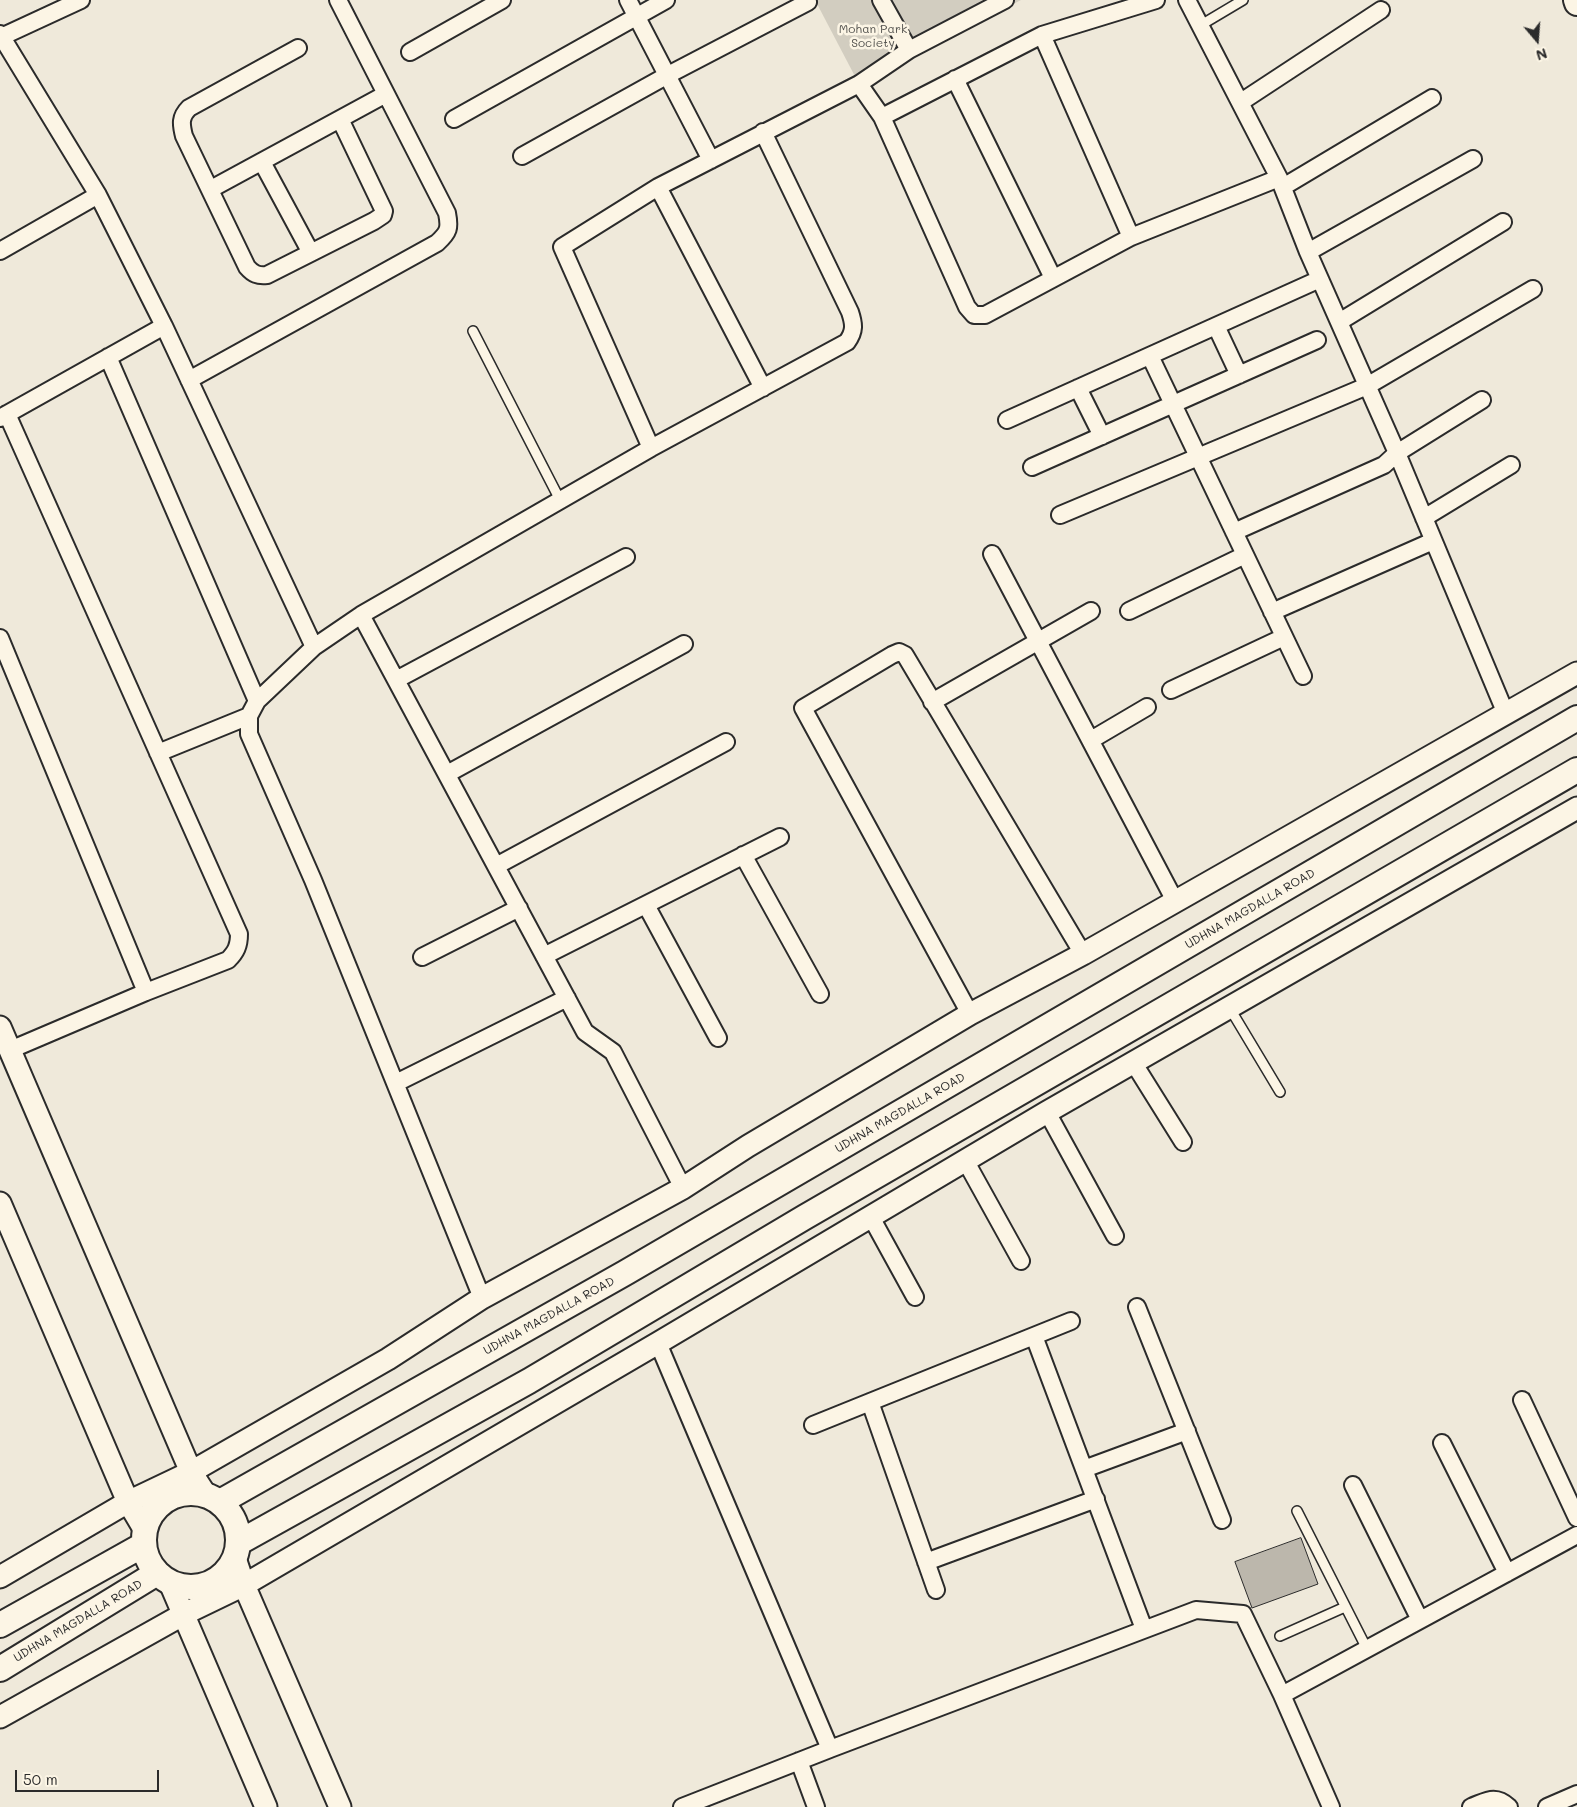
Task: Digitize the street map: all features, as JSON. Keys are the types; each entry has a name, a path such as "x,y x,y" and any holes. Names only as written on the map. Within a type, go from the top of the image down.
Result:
{"main road":[{"name":"UDHNA MAGDALLA ROAD","path":"213,1498 625,1273 1577,718"},
{"path":"236,1550 529,1381 805,1217 1577,770"},
{"path":"0,1625 144,1537 150,1515 160,1503 174,1495 190,1492 213,1498 230,1513 237,1527 236,1550 227,1571 214,1581 200,1586 185,1587 163,1578"},
{"name":"UDHNA MAGDALLA ROAD","path":"0,1669 163,1578 148,1560 144,1537"}],"street":[{"path":"81,0 1,36 98,196 164,326 314,647"},
{"path":"189,380 437,243 445,235 449,226 447,213 338,0"},
{"path":"410,52 502,0"},
{"path":"628,0 711,160"},
{"path":"454,119 666,0"},
{"path":"881,0 909,50"},
{"path":"882,118 1042,35 1156,0"},
{"path":"1187,0 1281,183 1308,252 1434,541 1506,714"},
{"path":"652,448 562,247 658,187 859,84 909,50 1001,1"},
{"path":"522,156 666,76 808,2"},
{"path":"1241,102 1381,10"},
{"path":"1042,35 1132,237"},
{"path":"298,48 189,108 183,114 181,120 184,136 247,267 252,272 260,276 267,275 374,221 383,214 384,211 340,120"},
{"path":"955,80 1054,278"},
{"path":"859,84 882,118 970,312 980,316 1132,237 1281,183 1432,98"},
{"path":"211,189 386,94"},
{"path":"482,1298 313,880 249,734 249,716 257,701 314,647 361,615 652,448 847,342 853,334 854,324 850,312 763,132"},
{"path":"1308,252 1472,159"},
{"path":"262,162 311,253"},
{"path":"658,187 763,388"},
{"path":"0,251 98,196"},
{"path":"1339,322 1503,222"},
{"path":"1007,420 1320,279"},
{"path":"1060,515 1367,386 1533,289"},
{"path":"10,1050 146,992 228,960 234,954 239,944 239,934 4,416 164,326"},
{"path":"1216,326 1239,375"},
{"path":"1032,468 1316,340"},
{"path":"1150,356 1303,676"},
{"path":"108,357 257,701"},
{"path":"1078,388 1102,436"},
{"path":"1234,532 1384,465 1396,453 1482,400"},
{"path":"1424,518 1511,465"},
{"path":"1272,612 1434,541"},
{"path":"992,554 1175,901"},
{"path":"1129,611 1245,554"},
{"path":"396,680 626,557"},
{"path":"932,702 1091,610"},
{"path":"361,615 585,1032 613,1052 683,1188"},
{"path":"1171,690 1284,636"},
{"path":"0,638 146,992"},
{"path":"447,774 684,644"},
{"path":"970,1014 803,708 892,654 899,652 905,655 1083,954"},
{"path":"0,1577 128,1502 191,1472 388,1359 482,1298 683,1188 748,1146 970,1014 1083,954 1577,673"},
{"path":"1090,740 1147,707"},
{"path":"158,753 249,716"},
{"path":"496,866 726,742"},
{"path":"0,1717 184,1614 244,1585 658,1343 1047,1112 1577,808"},
{"path":"544,956 780,837"},
{"path":"743,856 820,994"},
{"path":"646,905 718,1038"},
{"path":"422,957 519,908"},
{"path":"396,1083 567,998"},
{"path":"0,1027 191,1472 213,1498"},
{"path":"1133,1062 1183,1142"},
{"path":"1047,1112 1115,1236"},
{"path":"965,1160 1020,1261"},
{"path":"0,1203 144,1537"},
{"path":"870,1217 915,1297"},
{"path":"1137,1307 1222,1520"},
{"path":"813,1425 1071,1321"},
{"path":"1034,1336 1144,1629"},
{"path":"658,1343 830,1749"},
{"path":"1522,1400 1577,1518"},
{"path":"870,1402 936,1590"},
{"path":"1084,1469 1186,1431"},
{"path":"1442,1443 1506,1573"},
{"path":"1353,1485 1420,1620"},
{"path":"926,1562 1096,1499"},
{"path":"1282,1695 1577,1535"},
{"path":"236,1550 244,1585 340,1807"},
{"path":"163,1578 184,1614 266,1807"},
{"path":"682,1807 705,1803 830,1749 1196,1610 1243,1614 1332,1807"},
{"path":"800,1761 816,1807"},
{"path":"1547,1807 1577,1794"},
{"path":"1471,1807 1492,1799 1502,1801 1509,1807"}],"lane":[{"path":"1201,25 1243,0"},
{"path":"473,331 560,500"},
{"path":"1229,1007 1280,1092"},
{"path":"1297,1512 1367,1649"},
{"path":"1280,1636 1345,1607"}],"green space":[{"name":"Mohan Park Society","path":"815,0 1021,0 859,84"}],"building":[{"path":"1301,1538 1318,1584 1252,1608 1235,1562"}]}
